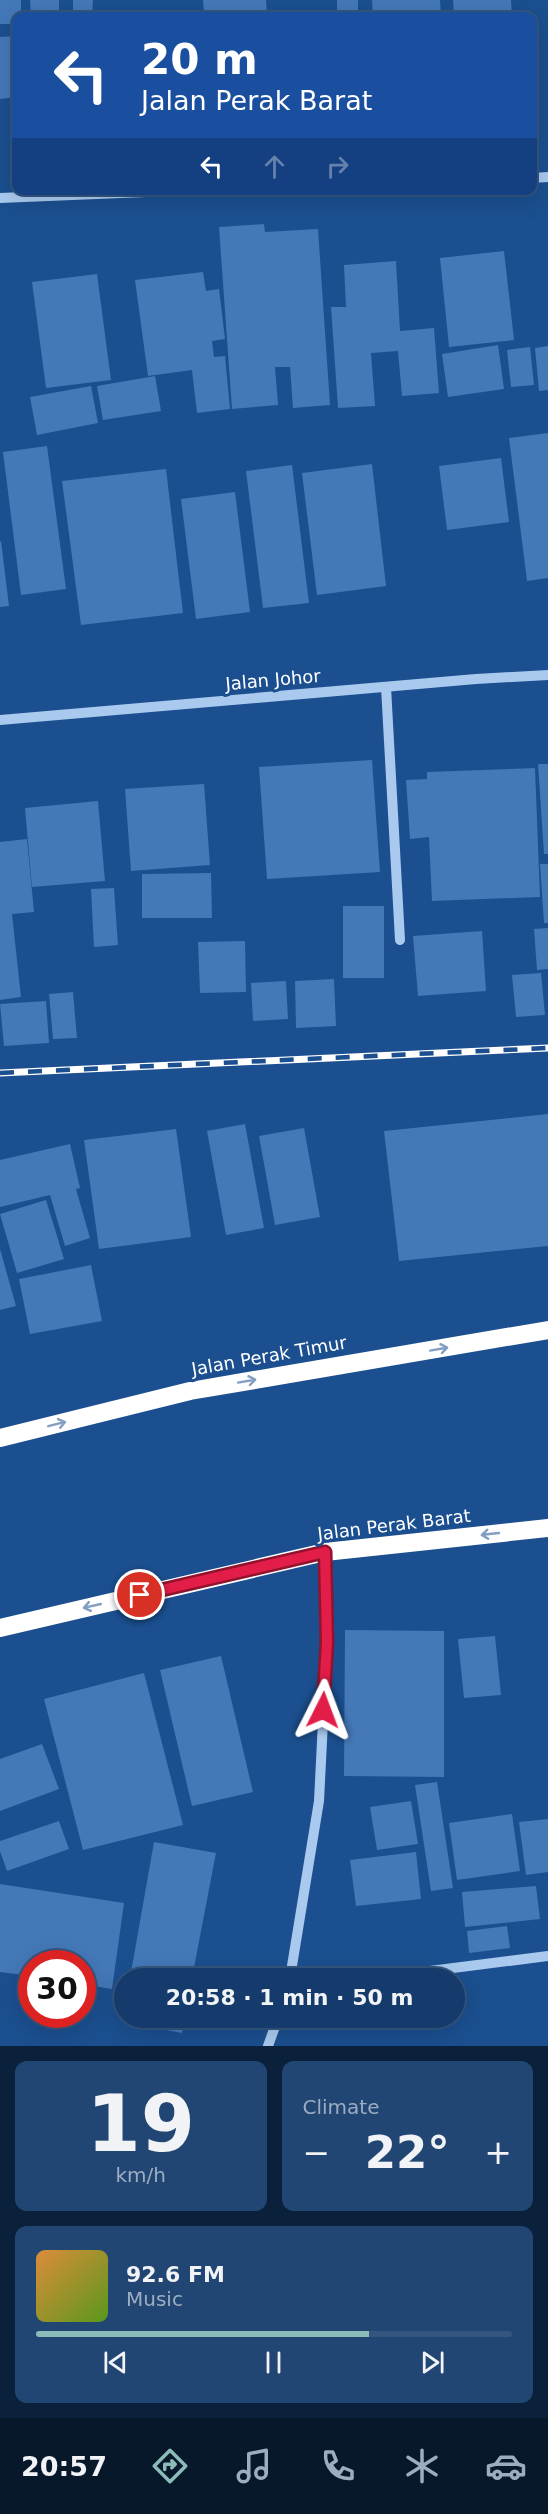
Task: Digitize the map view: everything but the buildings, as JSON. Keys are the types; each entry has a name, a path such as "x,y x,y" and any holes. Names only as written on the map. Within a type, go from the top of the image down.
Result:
{"highway":[{"name":"Jalan Perak Timur","path":"0,1438 190,1391 548,1330"},
{"name":"Jalan Perak Barat","path":"0,1628 325,1552 548,1528"}],"street":[{"path":"0,198 73,195"},
{"name":"Jalan Johor","path":"0,720 548,675"},
{"path":"386,687 400,940"},
{"path":"292,1968 319,1801 327,1642 325,1552"},
{"path":"454,1968 548,1956"},
{"path":"268,2046 274,2028"}],"railway":[{"path":"0,1073 548,1048"}],"route":[{"path":"140,1595 325,1552 327,1642 323,1710"}]}
